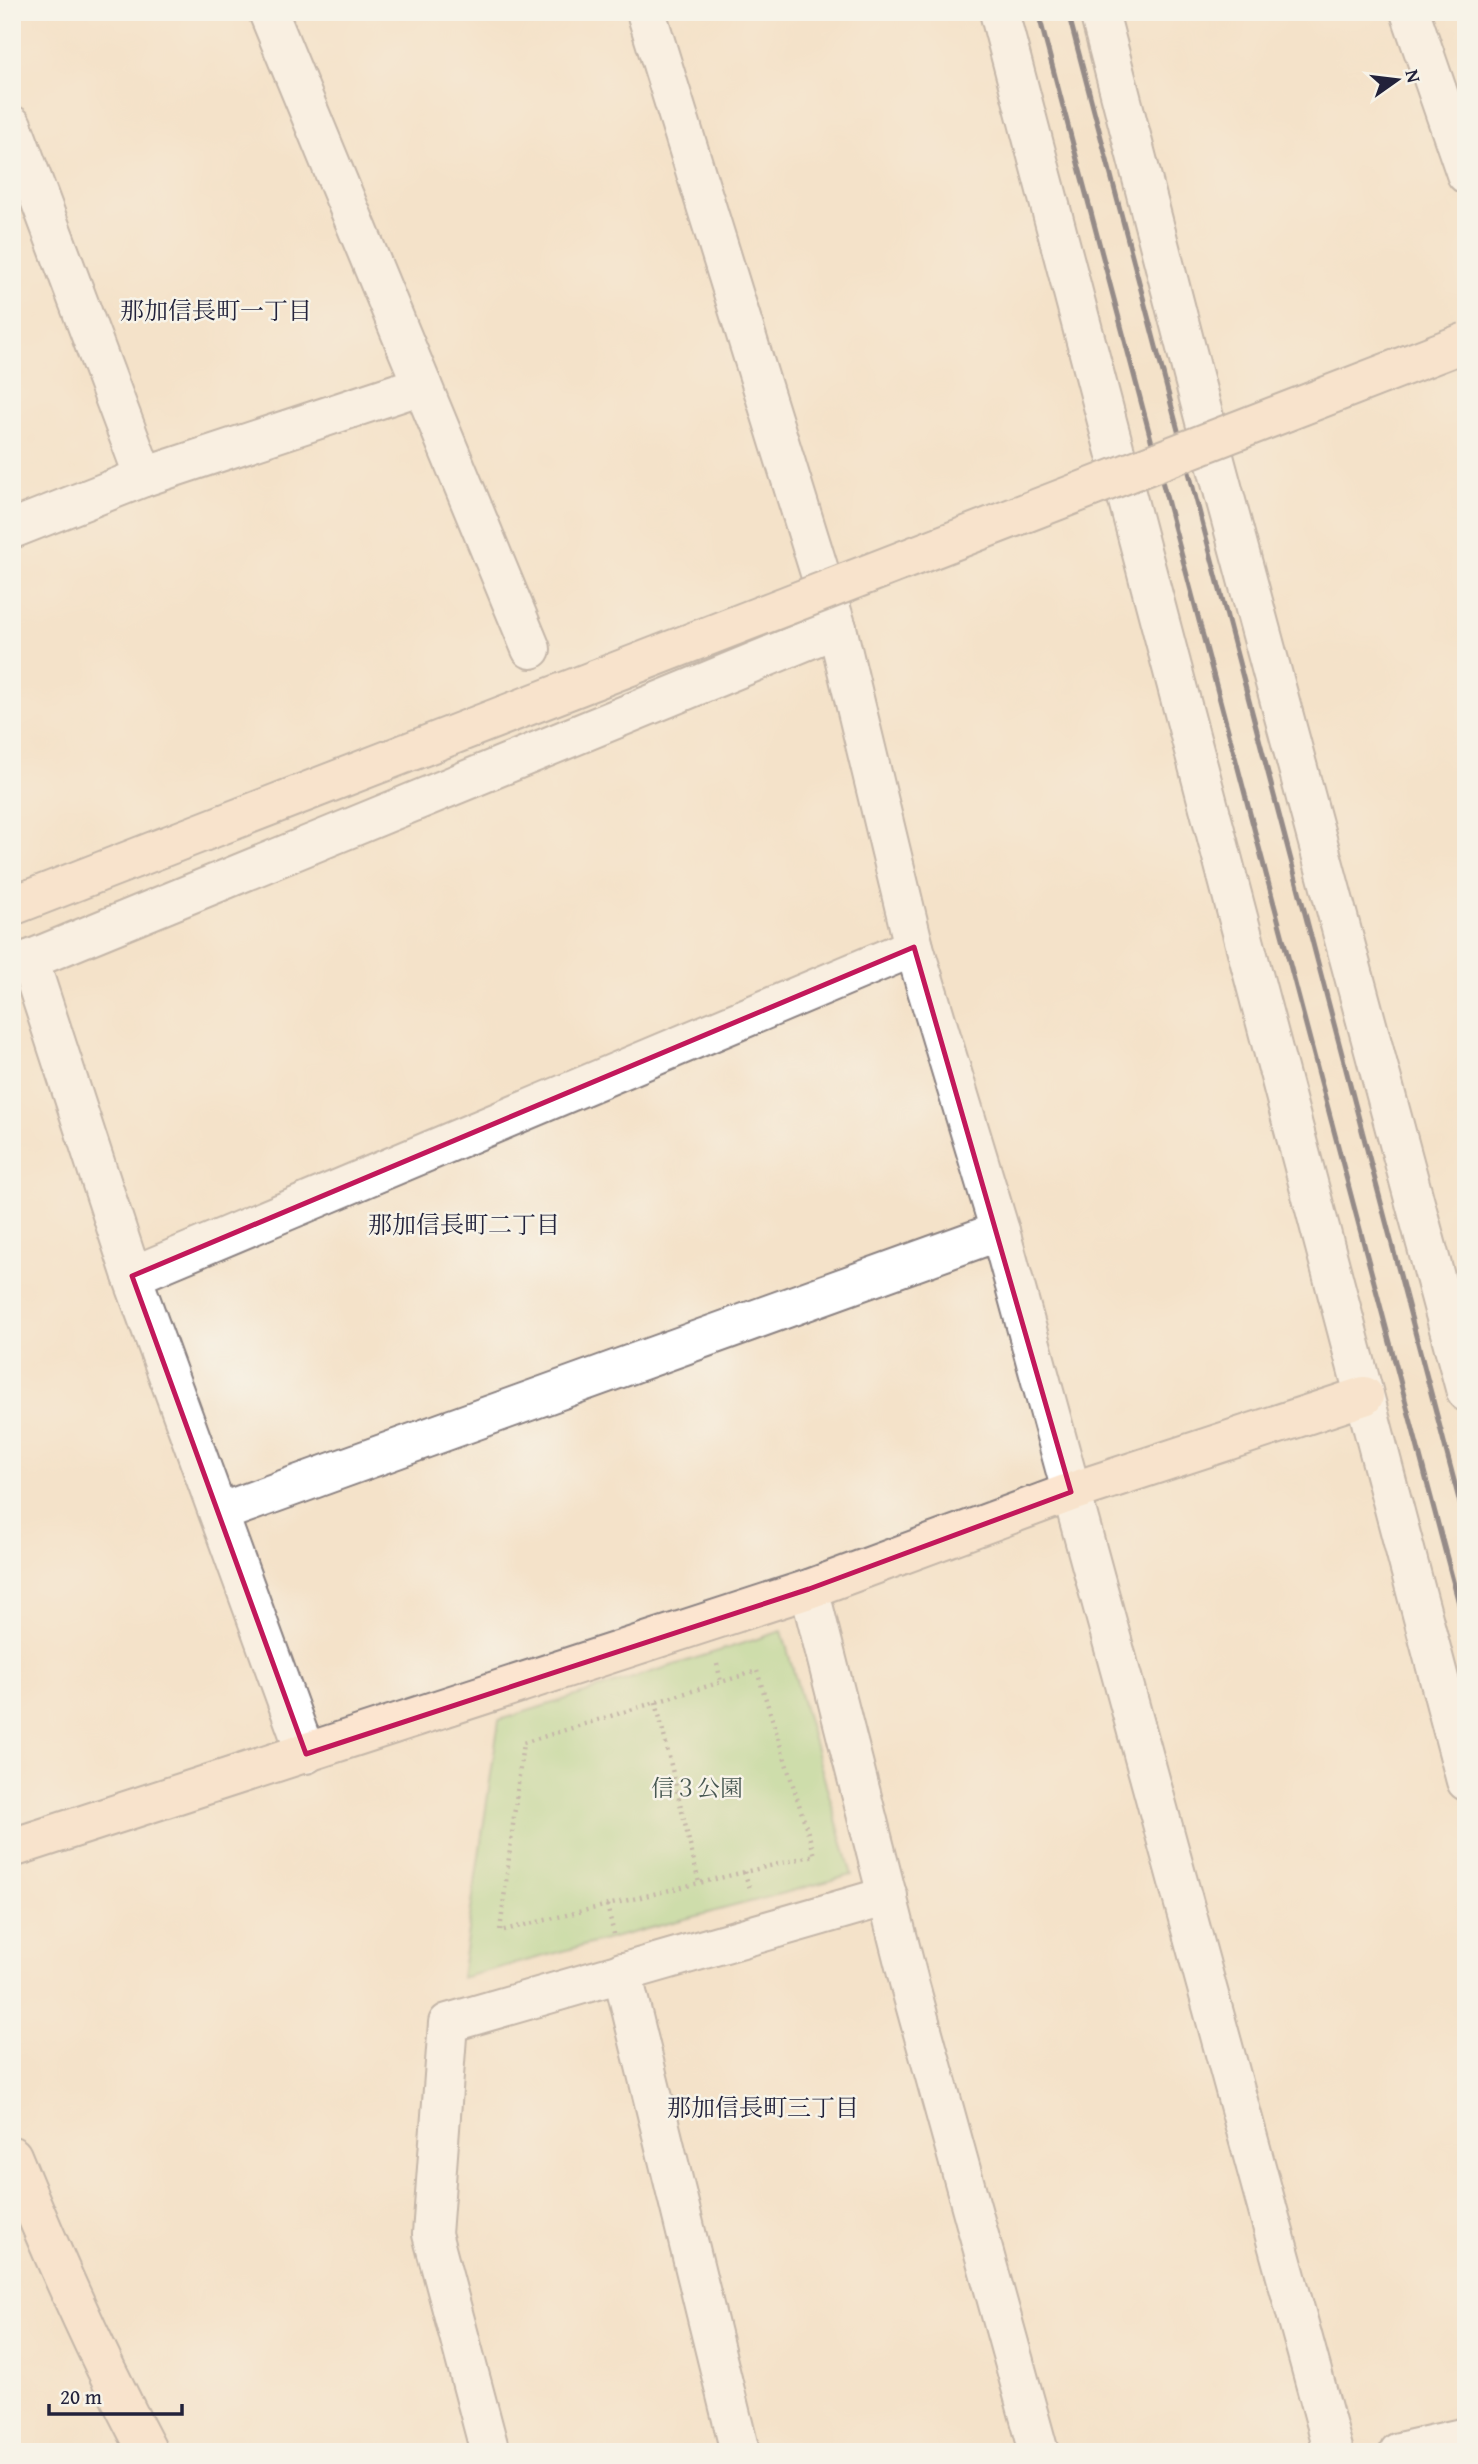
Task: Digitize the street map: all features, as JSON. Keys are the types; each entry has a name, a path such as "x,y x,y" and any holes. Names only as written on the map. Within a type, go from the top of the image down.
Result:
{"street":[{"path":"268,12 531,649"},
{"path":"646,12 837,628 914,947 1000,1231 1334,2452"},
{"path":"999,12 1466,1781"},
{"path":"1099,12 1216,464 1454,1301 1466,1392"},
{"path":"1410,12 1466,174"},
{"path":"12,125 144,477"},
{"path":"12,906 1466,342"},
{"path":"12,529 144,477 422,385"},
{"path":"306,1754 21,963 837,628"},
{"path":"132,1276 914,947"},
{"path":"219,1513 1000,1231"},
{"path":"12,1848 809,1589 1071,1492 1364,1396"},
{"path":"809,1589 910,1986 1039,2452"},
{"path":"489,2452 432,2234 448,2023 888,1896"},
{"path":"622,1972 740,2452"},
{"path":"12,2156 37,2219 107,2374 148,2452"},
{"path":"1399,2452 1466,2437"}],"path":[{"path":"757,1671 815,1855 500,1931 523,1743 656,1702 757,1671"},
{"path":"656,1702 699,1883"}],"highlighted area":[{"path":"914,947 1071,1492 809,1589 306,1754 132,1276"}],"green space":[{"name":"信３公園","path":"782,1631 852,1875 461,1978 499,1720"}],"railway":[{"path":"1038,12 1466,1630"},
{"path":"1068,12 1466,1526"}],"district":[{"name":"那加信長町一丁目","path":"216,310"},
{"name":"那加信長町二丁目","path":"464,1224"},
{"name":"那加信長町三丁目","path":"763,2107"}]}
